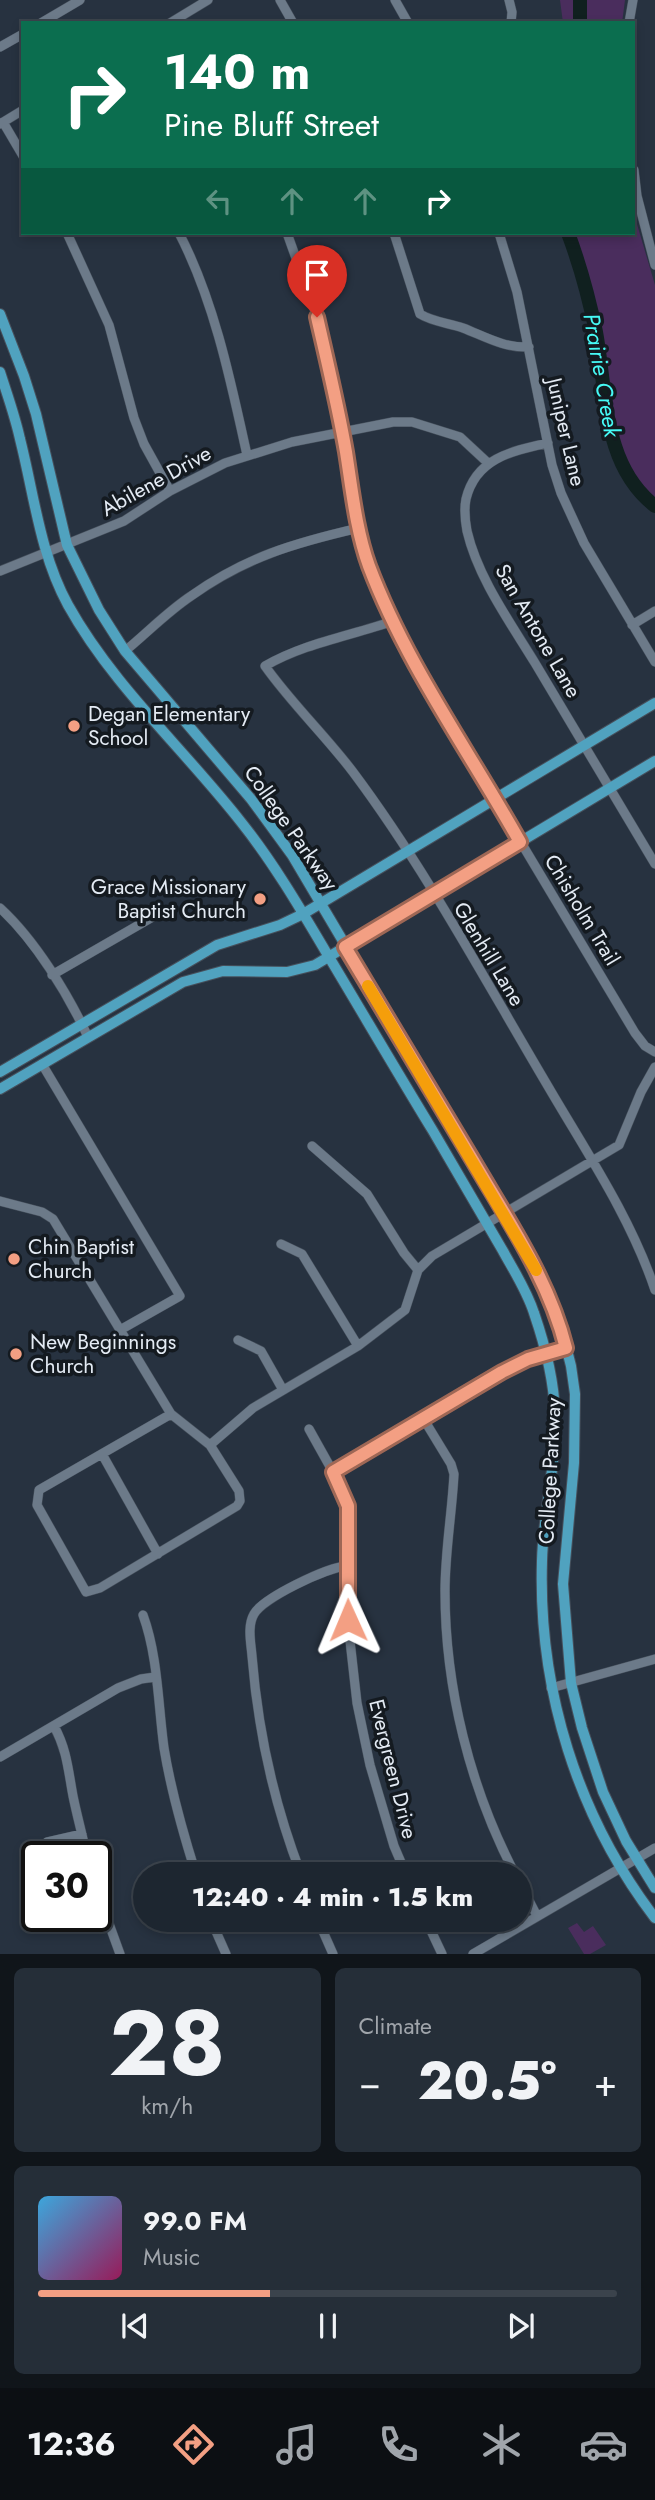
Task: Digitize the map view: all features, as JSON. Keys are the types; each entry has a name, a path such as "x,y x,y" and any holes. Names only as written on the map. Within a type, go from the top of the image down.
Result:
{"main road":[{"name":"College Parkway","path":"0,314 32,401 67,545 107,624 125,651 251,799 292,855 504,1213 558,1315 575,1394 576,1424 563,1584 571,1683 582,1728 603,1792 636,1859 655,1888"},
{"name":"College Parkway","path":"0,372 17,425 34,508 66,601 88,637 130,693 243,825 303,914 487,1223 533,1309 554,1393 555,1418 542,1567 543,1613 551,1688 562,1735 586,1802 621,1868 655,1918"},
{"path":"88,637 107,624"},
{"path":"0,1072 217,945 280,925 303,914 655,703"},
{"path":"1,1086 183,982 223,971 287,972 315,965 655,761"}],"street":[{"path":"44,21 80,0"},
{"path":"175,21 208,0"},
{"path":"280,0 292,21"},
{"path":"395,0 407,21"},
{"path":"509,0 511,21"},
{"path":"629,21 633,0"},
{"path":"0,47 21,35"},
{"path":"21,111 1,123 21,153"},
{"path":"635,179 655,265"},
{"path":"68,235 109,325 134,418 144,444 170,491"},
{"path":"181,235 204,291 232,388 247,455"},
{"name":"Chisholm Trail","path":"288,235 317,317 359,528 369,565 393,621 425,682 635,1033 645,1046 655,1052"},
{"path":"395,235 419,314 429,320 461,328 501,344 513,347 529,346"},
{"name":"Juniper Lane","path":"500,235 517,292 552,465 570,516 655,662"},
{"name":"Abilene Drive","path":"0,571 124,521 170,491 225,463 279,445 393,422 412,422 460,437 488,463"},
{"path":"488,463 509,452 548,443"},
{"name":"San Antone Lane","path":"488,463 471,485 464,515 467,532 485,576 655,864"},
{"path":"125,651 189,597 233,569 280,548 359,528"},
{"path":"632,625 655,611"},
{"name":"Glenhill Lane","path":"393,621 306,646 265,666 289,700 325,737 354,773 407,852 592,1162 633,1236 655,1290"},
{"path":"0,908 23,933 52,975 88,1037"},
{"path":"52,975 156,915"},
{"path":"42,1064 180,1296 120,1330"},
{"path":"210,1445 253,1408 358,1346 405,1310 418,1270 432,1256 619,1145 641,1092 655,1067"},
{"path":"313,1146 367,1194 404,1253 418,1270"},
{"path":"0,1201 41,1212 53,1219 171,1414 210,1445 239,1491 240,1501 237,1506 158,1555 100,1588 86,1592 37,1505 39,1490 171,1414"},
{"path":"281,1244 302,1254 358,1346"},
{"path":"238,1340 261,1351 283,1390"},
{"path":"333,1472 516,1365 566,1348"},
{"path":"423,1418 451,1464 454,1474 445,1590 446,1636 460,1721 488,1816 509,1862"},
{"name":"Evergreen Drive","path":"309,1429 348,1506 348,1623 357,1703 370,1765 401,1862"},
{"path":"102,1454 158,1555"},
{"path":"297,1862 266,1762 254,1690 250,1628 254,1614 260,1607 309,1577 327,1569 346,1566"},
{"path":"143,1615 152,1639 155,1677 173,1791 193,1862"},
{"path":"551,1688 655,1659"},
{"path":"0,1757 118,1688 155,1677"},
{"path":"54,1726 64,1744 84,1841"},
{"path":"51,1841 82,1834"},
{"path":"473,1954 655,1848"},
{"path":"532,1906 537,1916"},
{"path":"112,1932 120,1954"},
{"path":"216,1932 226,1954"},
{"path":"323,1932 333,1954"},
{"path":"432,1932 442,1954"}],"shaded area":[{"path":"560,0 625,0 622,21 563,21"},
{"path":"635,217 655,285 655,511 624,479 609,446 593,336 575,265 564,235 635,235"},
{"path":"577,1923 584,1932 593,1926 606,1945 590,1954 584,1954 568,1928"}],"waterway":[{"name":"Prairie Creek","path":"580,0 580,21"},
{"name":"Prairie Creek","path":"569,235 593,319 616,449 625,470 638,489 655,506"}],"slow traffic":[{"path":"368,986 536,1270"}],"place":[{"name":"Degan Elementary School","path":"74,726"},
{"name":"Grace Missionary Baptist Church","path":"260,899"},
{"name":"Chin Baptist Church","path":"14,1259"},
{"name":"New Beginnings Church","path":"16,1354"}],"route":[{"path":"317,317 359,528 369,565 400,635 425,682 520,842 345,947 504,1213 549,1294 558,1315 566,1348 528,1359 502,1372 333,1472 348,1506 350,1524 346,1566 348,1620"}]}
